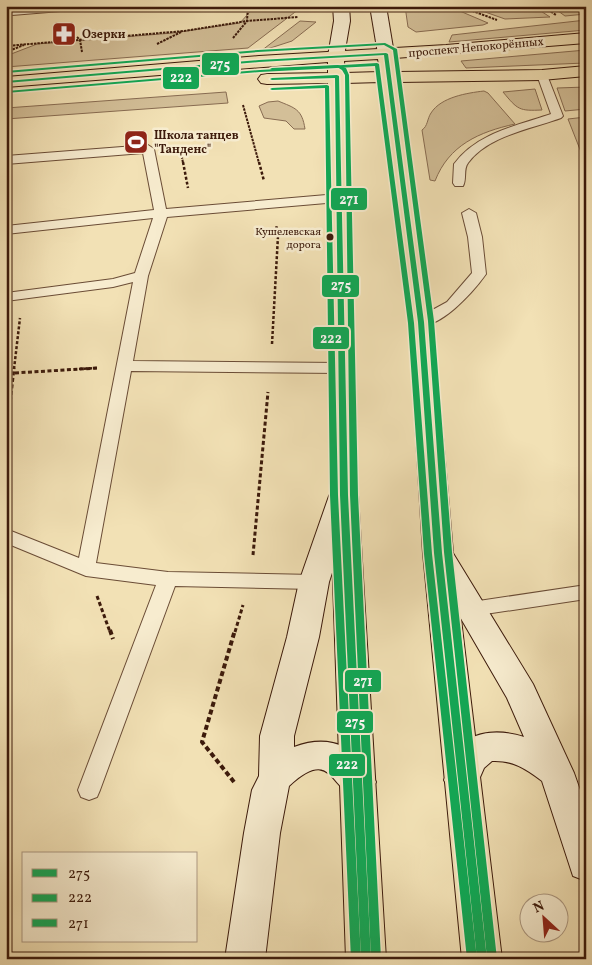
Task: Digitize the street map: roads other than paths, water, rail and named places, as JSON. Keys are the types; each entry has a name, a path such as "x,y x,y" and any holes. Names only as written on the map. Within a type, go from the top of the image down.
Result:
{"main road":[{"path":"340,6 342,21 336,66 344,495 366,959"},
{"path":"378,6 386,54 420,322 438,553 482,959"},
{"name":"проспект Непокорённых","path":"6,99 265,79 336,66 386,54 586,38"},
{"name":"проспект Непокорённых","path":"6,82 336,66 389,78 542,75 586,71"},
{"path":"245,959 262,833 270,790 276,776 277,736 303,637 314,582 344,495"},
{"path":"438,553 521,693 557,773 586,864"},
{"path":"462,780 471,759 484,750 495,747 518,748 538,757 557,773"},
{"path":"276,776 288,764 304,757 325,755 341,762 358,782"}],"lane":[{"path":"12,6 12,12 85,6"},
{"path":"459,184 460,164 478,146 494,137 557,116 542,75"},
{"path":"6,160 148,149 161,215 141,276 86,569"},
{"path":"6,230 270,202 338,198"},
{"path":"420,322 452,305 479,274 475,237 469,213"},
{"path":"6,297 112,283 141,276"},
{"path":"124,366 341,368"},
{"path":"6,536 86,569 168,579 251,579 314,582"},
{"path":"89,790 168,579"},
{"path":"472,609 586,592"}],"place":[{"name":"Озерки","path":"64,34"},
{"name":"Школа танцев \"Танденс\"","path":"136,142"},
{"name":"Кушелевская дорога","path":"330,237"}]}
